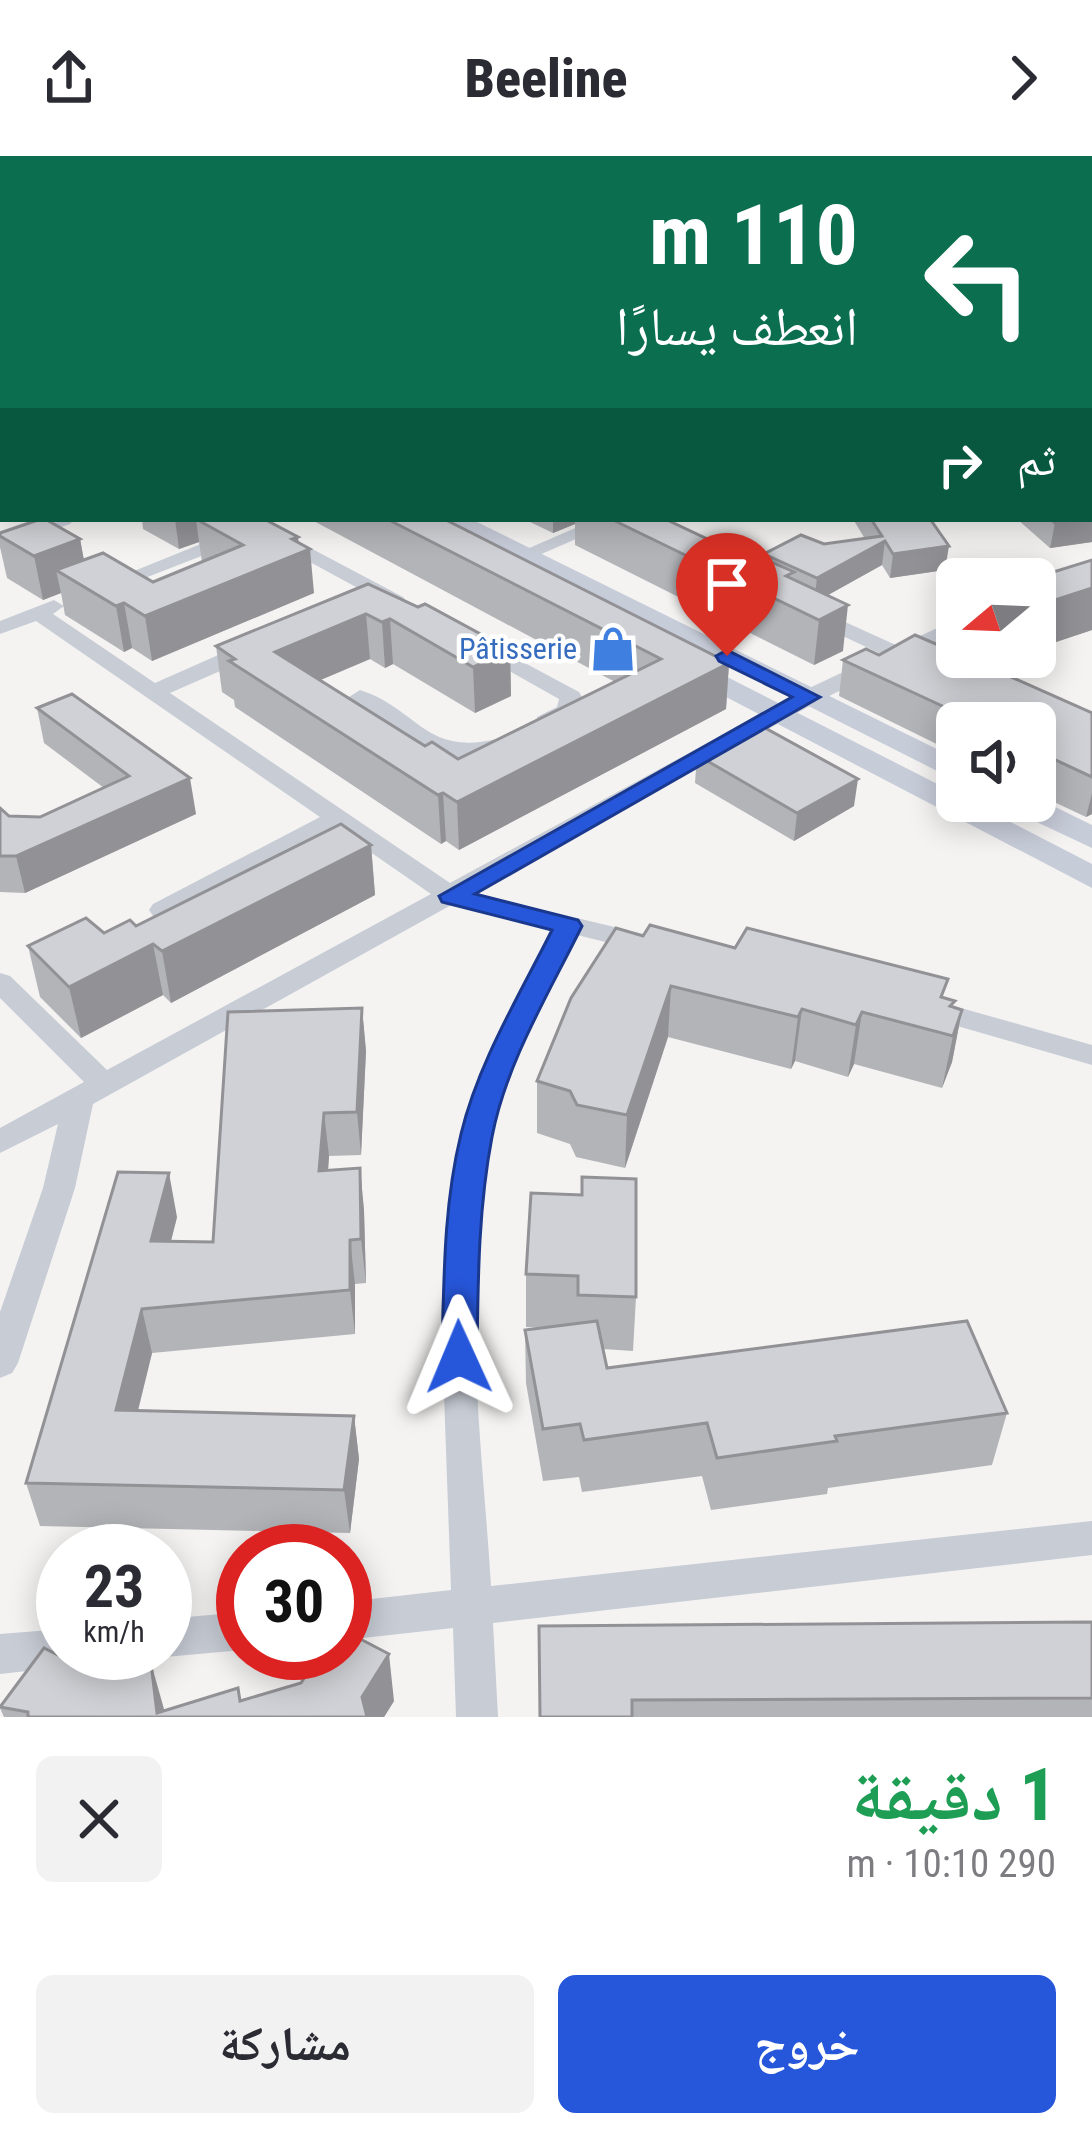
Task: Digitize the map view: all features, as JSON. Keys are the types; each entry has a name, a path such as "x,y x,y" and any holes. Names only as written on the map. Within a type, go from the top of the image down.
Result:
{"main road":[{"path":"0,540 52,522"},
{"path":"457,522 936,760"},
{"path":"420,529 1092,878"},
{"path":"1056,820 1092,838"}],"street":[{"path":"494,568 606,522"},
{"path":"0,628 257,533 371,597 421,614"},
{"path":"797,607 894,652"},
{"path":"38,613 452,896 679,950"},
{"path":"0,1142 809,697 936,634"},
{"path":"360,697 438,746 467,754 498,747 571,706 566,692 461,635"},
{"path":"153,692 278,638"},
{"path":"162,910 338,818"},
{"path":"477,1717 458,1310 466,1189 476,1134 505,1052 568,926"},
{"path":"0,982 92,1092"},
{"path":"895,1000 1092,1055"},
{"path":"0,1364 92,1092"},
{"path":"372,1619 1092,1538"},
{"path":"0,1654 36,1651"}],"building":[{"path":"32,522 50,522 80,539 34,556 0,533"},
{"path":"201,522 270,522 310,549 145,616 124,603 116,606 56,570 103,553 153,582 243,545"},
{"path":"393,522 450,522 729,663 457,802 443,793 438,795 229,661 235,659 216,646 368,584 418,607 425,604 510,650 473,667 390,619 382,622 366,614 275,652 425,746 432,742 458,759 661,659"},
{"path":"617,522 671,522 794,572 786,576 848,605 819,620"},
{"path":"873,522 932,522 949,546 893,554 885,541 817,578 764,554 801,535 824,544 882,536"},
{"path":"1092,560 1092,588 1056,600 1056,571"},
{"path":"915,635 936,644 936,678 1013,678 1092,713 1092,777 1056,760 1056,702 936,703 843,660 866,649 879,655"},
{"path":"72,694 190,778 16,856 0,856 0,808 9,816 40,817 129,776 37,708"},
{"path":"758,724 858,779 797,813 697,755"},
{"path":"341,824 371,845 162,951 153,944 69,987 28,946 86,918 104,933 130,920 136,926"},
{"path":"650,925 735,948 747,928 948,979 941,997 955,1001 950,1006 962,1010 953,1036 862,1012 856,1025 802,1009 798,1017 671,986 627,1115 577,1105 570,1091 537,1081 571,998 616,928 643,936"},
{"path":"362,1008 357,1112 324,1113 319,1171 360,1168 361,1239 350,1240 350,1290 142,1309 116,1410 354,1416 344,1490 26,1483 118,1172 169,1173 151,1241 213,1242 228,1012"},
{"path":"582,1177 636,1179 636,1297 578,1295 578,1276 526,1274 531,1193 582,1195"},
{"path":"597,1321 607,1368 967,1321 1007,1413 835,1436 837,1441 717,1458 707,1423 584,1440 580,1424 543,1429 525,1330"},
{"path":"1092,1622 1092,1698 632,1700 632,1717 540,1717 539,1626"},
{"path":"372,1645 389,1654 362,1697 367,1717 28,1717 28,1712 0,1707 36,1659 36,1680 153,1680 157,1713 238,1688 240,1701 301,1683 372,1680"}],"place":[{"name":"Pâtisserie","path":"613,649"}],"route":[{"path":"459,1357 462,1238 476,1134 505,1052 568,926 452,896 809,697 727,656"}]}
